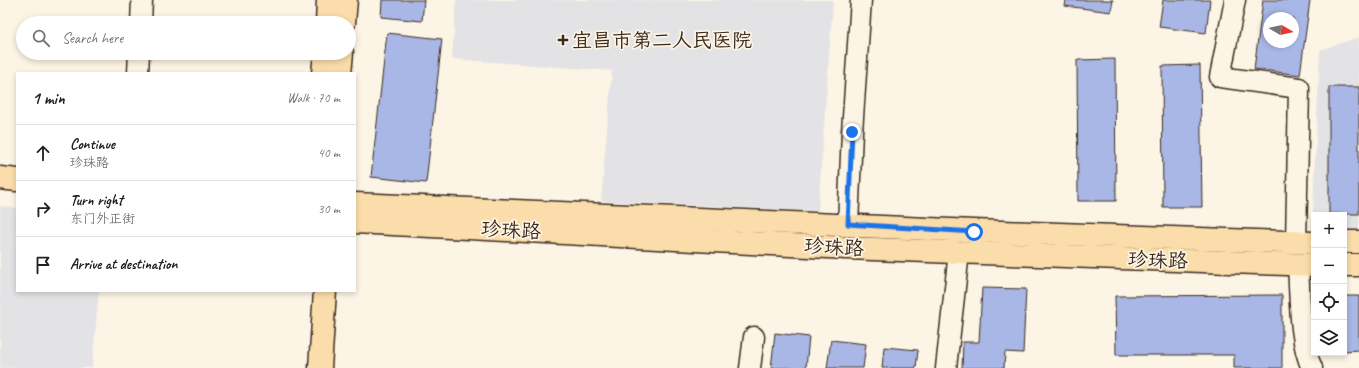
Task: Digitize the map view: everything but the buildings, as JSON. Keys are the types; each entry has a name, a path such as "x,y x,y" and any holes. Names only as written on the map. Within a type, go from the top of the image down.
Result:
{"main road":[{"path":"327,16 328,0"},
{"path":"345,16 346,0"},
{"path":"324,72 325,60"},
{"path":"340,72 341,60"},
{"path":"0,178 16,180"},
{"path":"0,194 16,196"},
{"name":"珍珠路","path":"356,204 848,224 974,232 1305,243"},
{"name":"珍珠路","path":"356,222 959,252 1306,265"},
{"path":"1347,242 1359,242"},
{"path":"1347,265 1359,265"},
{"path":"305,368 310,292"},
{"path":"320,368 325,292"}],"street":[{"path":"141,16 142,0"},
{"path":"848,224 852,132 861,0"},
{"path":"1235,0 1220,77 1299,88 1305,243"},
{"path":"138,72 139,60"},
{"path":"946,368 959,252"},
{"path":"1306,265 1302,320 1308,360 1312,368"},
{"path":"750,368 754,337"}],"shaded area":[{"path":"456,0 833,0 818,211 601,201 612,71 452,59"},
{"path":"1359,37 1359,233 1347,233 1347,212 1313,212 1320,50"},
{"path":"0,206 16,208 16,292 99,292 92,368 0,368"}],"place":[{"name":"宜昌市第二人民医院","path":"563,40"}],"route":[{"path":"852,132 848,224 974,232"}]}
